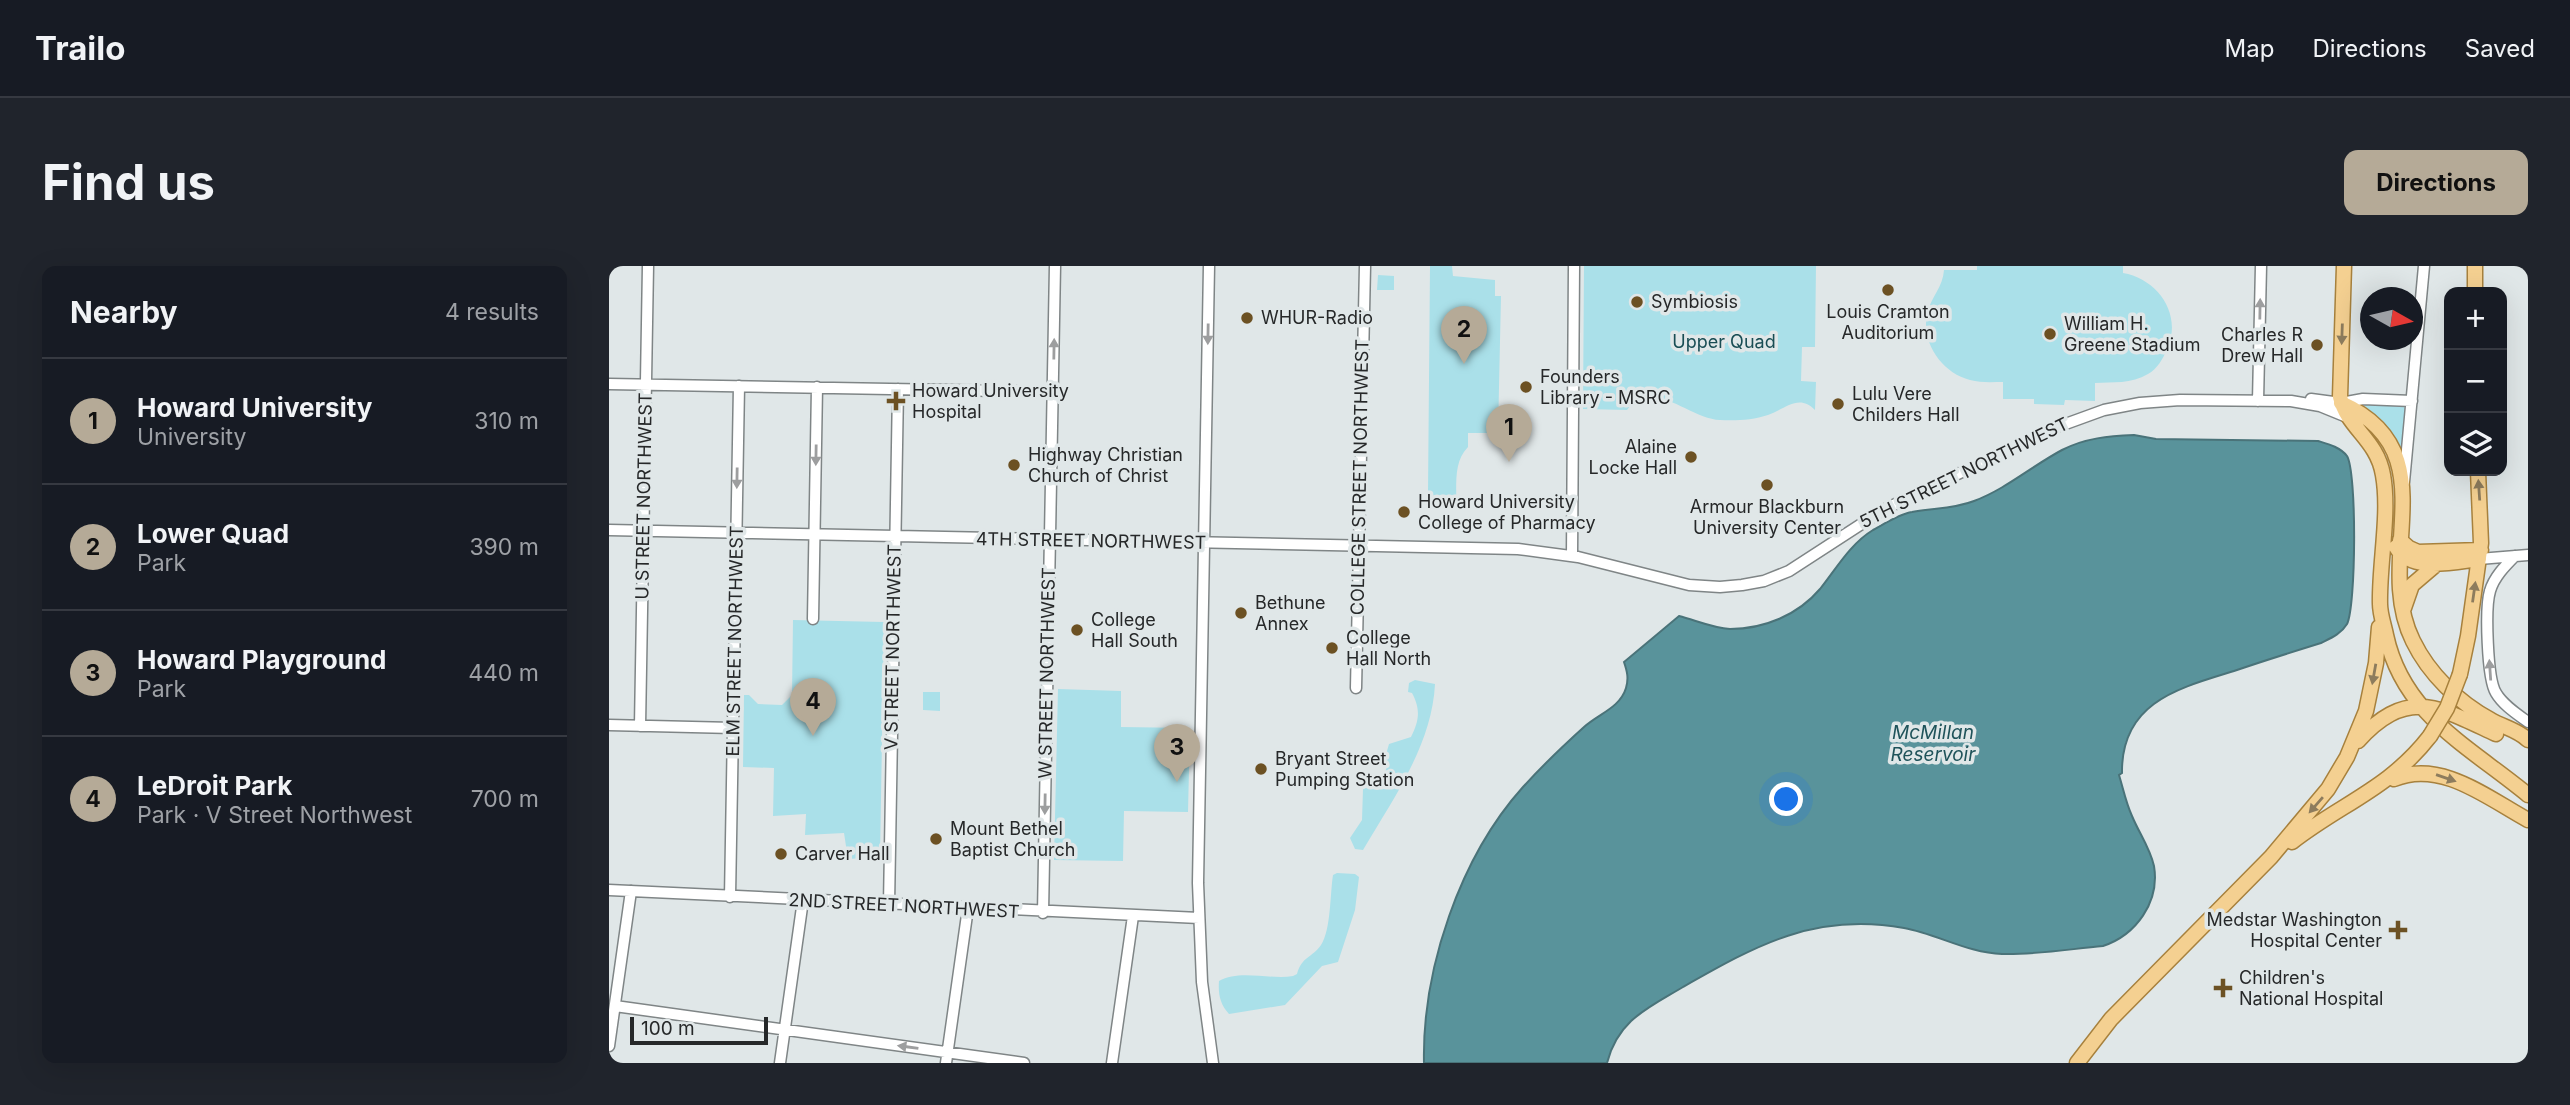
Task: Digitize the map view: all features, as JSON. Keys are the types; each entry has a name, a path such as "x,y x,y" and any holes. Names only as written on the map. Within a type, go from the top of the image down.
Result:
{"main road":[{"path":"2077,1063 2111,1019 2271,857 2328,789 2352,747 2366,711 2373,680 2380,606 2384,481 2375,452 2347,414 2344,266"},
{"path":"2475,266 2475,287"},
{"path":"2347,414 2369,419 2386,435 2399,460 2402,488 2399,589 2403,617 2423,658 2448,688 2483,716 2518,733 2528,741"},
{"path":"2347,414 2374,432 2389,456 2395,486 2394,541 2413,562 2439,562 2480,554"},
{"path":"2381,786 2407,763 2430,737 2447,708 2460,674 2480,554 2478,476"},
{"path":"2400,546 2418,552 2480,554"},
{"path":"2403,617 2406,597 2411,588 2439,562"},
{"path":"2380,606 2395,666 2407,690 2420,706 2528,795"},
{"path":"2352,747 2385,717 2403,709 2420,706 2450,711 2502,736 2528,741"},
{"path":"2271,857 2318,823 2381,786 2410,774 2434,774 2457,782 2528,820"}],"street":[{"name":"U STREET NORTHWEST","path":"640,726 648,266"},
{"name":"W STREET NORTHWEST","path":"1043,913 1055,266"},
{"path":"1209,266 1199,918 1202,982 1213,1063"},
{"name":"COLLEGE STREET NORTHWEST","path":"1356,688 1365,266"},
{"path":"1572,556 1574,266"},
{"path":"2258,401 2261,266"},
{"path":"2402,488 2424,266"},
{"path":"609,384 1053,392"},
{"name":"ELM STREET NORTHWEST","path":"730,897 739,386"},
{"path":"813,619 817,387"},
{"name":"V STREET NORTHWEST","path":"889,905 898,389"},
{"name":"5TH STREET NORTHWEST","path":"1572,556 1697,586 1750,584 1795,568 1874,515 2068,422 2105,410 2185,399 2311,399 2347,414 2363,399 2412,401"},
{"name":"4TH STREET NORTHWEST","path":"609,530 1518,549 1572,556"},
{"path":"2480,554 2528,555"},
{"path":"2515,556 2495,579 2489,596 2487,611 2491,675 2497,695 2528,722"},
{"path":"609,725 733,729"},
{"name":"2ND STREET NORTHWEST","path":"609,890 1043,913 1199,918"},
{"path":"609,1046 631,891"},
{"path":"780,1063 803,900"},
{"path":"947,1058 968,908"},
{"path":"1112,1063 1133,916"},
{"path":"615,1006 785,1030 947,1058 1024,1063"}],"green space":[{"path":"1430,266 1452,266 1453,276 1495,280 1495,296 1501,296 1498,433 1468,433 1468,447 1458,467 1456,505 1438,503 1428,491"},
{"name":"Upper Quad","path":"1584,266 1816,266 1815,347 1802,347 1801,381 1816,382 1815,410 1809,405 1798,403 1762,417 1720,420 1708,418 1659,398 1647,397 1627,410 1583,409"},
{"name":"William H. Greene Stadium","path":"1977,266 2123,266 2123,273 2147,283 2164,300 2172,324 2165,353 2154,369 2142,377 2122,382 2095,383 2095,401 2065,400 2064,405 2034,404 2034,399 2003,399 2003,382 1974,381 1951,371 1936,355 1927,336 1927,314 1944,270 1977,270"},
{"path":"1378,275 1394,276 1394,290 1377,290"},
{"path":"2361,403 2404,407 2406,411 2402,448 2384,422"},
{"path":"793,620 884,622 880,857 848,859 844,833 805,835 806,814 773,816 774,768 743,767 744,695 749,695 758,704 782,705 792,695"},
{"path":"1415,680 1435,684 1427,728 1409,771 1363,850 1355,849 1350,838 1362,820 1363,789 1371,783 1381,782 1388,764 1385,758 1389,744 1411,737 1416,726 1417,705 1412,693 1408,692 1409,683"},
{"path":"1058,689 1121,691 1121,727 1190,728 1188,812 1124,811 1123,861 1054,860"},
{"path":"923,692 940,692 940,711 923,710"},
{"path":"1355,874 1359,877 1355,910 1338,962 1322,966 1285,1005 1229,1014 1220,999 1219,981 1245,975 1293,976 1297,974 1304,960 1321,945 1328,921 1333,875"}],"water":[{"name":"McMillan Reservoir","path":"2134,435 2156,439 2318,441 2334,446 2347,456 2350,467 2354,540 2350,612 2347,624 2339,633 2321,643 2174,692 2142,714 2131,730 2124,749 2122,773 2119,775 2130,811 2152,859 2155,879 2149,904 2126,934 2103,946 2002,954 1965,947 1904,928 1872,924 1814,929 1788,936 1736,958 1646,1009 1619,1036 1607,1063 1424,1063 1430,990 1449,916 1463,880 1501,815 1523,787 1584,727 1619,701 1627,681 1624,662 1679,616 1730,629 1779,619 1811,598 1857,542 1892,520 1907,513 1974,501 2079,443"}],"place":[{"name":"Louis Cramton Auditorium","path":"1888,290"},
{"name":"Symbiosis","path":"1637,302"},
{"name":"WHUR-Radio","path":"1247,318"},
{"name":"William H. Greene Stadium","path":"2050,334"},
{"name":"Charles R Drew Hall","path":"2317,345"},
{"name":"Lower Quad","path":"1464,364"},
{"name":"Founders Library - MSRC","path":"1526,387"},
{"name":"Howard University Hospital","path":"896,401"},
{"name":"Lulu Vere Childers Hall","path":"1838,404"},
{"name":"Alaine Locke Hall","path":"1691,457"},
{"name":"Howard University","path":"1509,462"},
{"name":"Highway Christian Church of Christ","path":"1014,465"},
{"name":"Armour Blackburn University Center","path":"1767,485"},
{"name":"Howard University College of Pharmacy","path":"1404,512"},
{"name":"Bethune Annex","path":"1241,613"},
{"name":"College Hall South","path":"1077,630"},
{"name":"College Hall North","path":"1332,648"},
{"name":"LeDroit Park","path":"813,736"},
{"name":"Bryant Street Pumping Station","path":"1261,769"},
{"name":"Howard Playground","path":"1177,782"},
{"name":"Mount Bethel Baptist Church","path":"936,839"},
{"name":"Carver Hall","path":"781,854"},
{"name":"Medstar Washington Hospital Center","path":"2398,930"},
{"name":"Children's National Hospital","path":"2223,988"}]}
